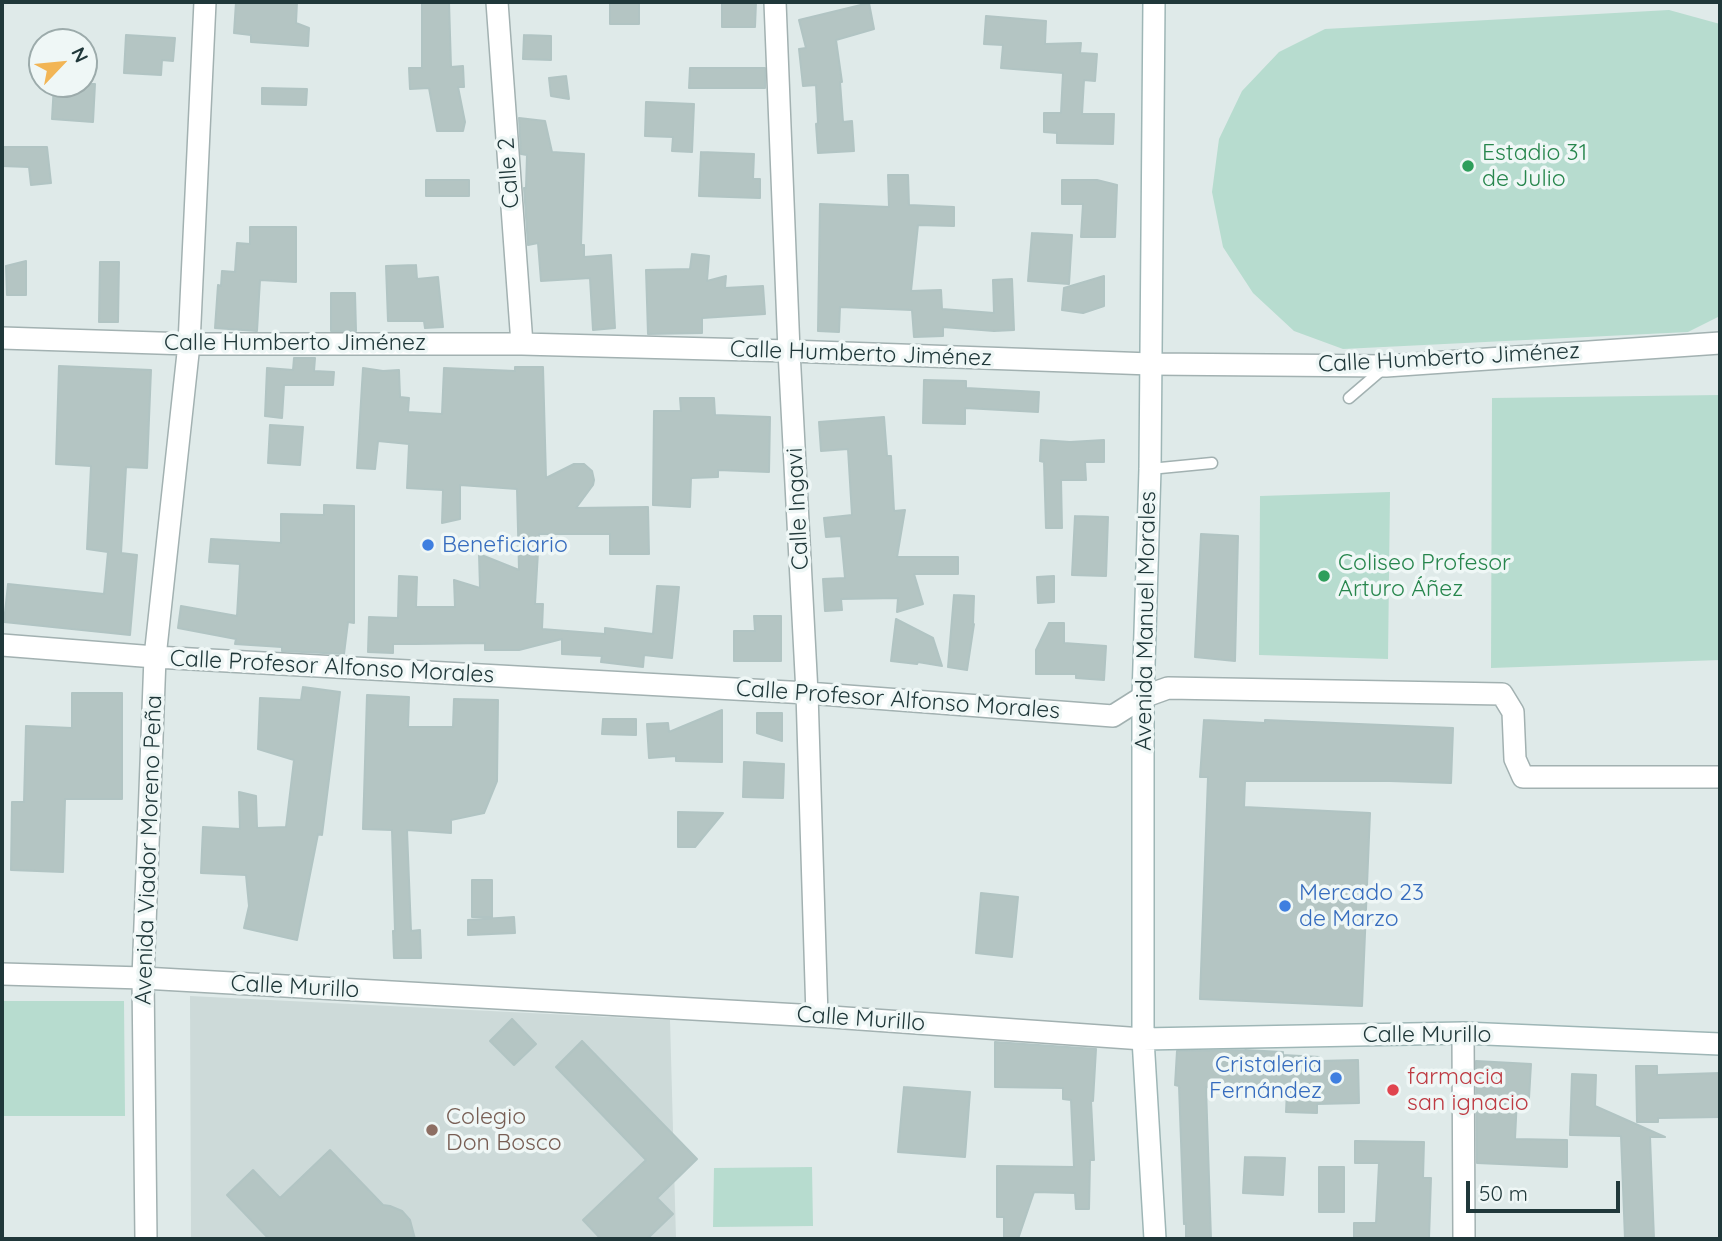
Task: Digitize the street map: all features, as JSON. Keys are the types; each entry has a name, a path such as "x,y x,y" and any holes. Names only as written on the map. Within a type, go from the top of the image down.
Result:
{"street":[{"name":"Avenida Viador Moreno Peña","path":"146,1239 144,978 155,657 188,344 205,2"},
{"name":"Calle 2","path":"497,2 522,344"},
{"name":"Calle Ingavi","path":"775,2 789,351 807,693 817,1016"},
{"name":"Avenida Manuel Morales","path":"1154,2 1150,469 1143,697 1143,1039 1155,1239"},
{"name":"Calle Humberto Jiménez","path":"2,338 188,344 522,344 1151,364 1386,366 1717,341"},
{"name":"Calle Profesor Alfonso Morales","path":"2,645 155,657 807,693 1113,716 1143,697 1168,688 1503,694 1513,712 1515,759 1523,777 1720,777"},
{"name":"Calle Murillo","path":"2,974 144,978 817,1016 1143,1039 1463,1033 1720,1044"},
{"path":"1463,1033 1465,1239"}],"lane":[{"path":"1349,398 1386,366"},
{"path":"1150,469 1212,463"}],"shaded area":[{"name":"Colegio Don Bosco","path":"190,996 670,1020 676,1239 191,1239"}],"green space":[{"name":"Estadio 31 de Julio","path":"1669,10 1720,24 1720,316 1688,332 1343,349 1294,331 1253,293 1223,247 1212,192 1219,139 1242,91 1279,52 1325,29"},
{"path":"1720,395 1720,660 1491,668 1492,398"},
{"name":"Coliseo Profesor Arturo Áñez","path":"1390,492 1388,659 1259,655 1260,496"},
{"path":"2,1001 124,1001 125,1116 2,1116"},
{"path":"812,1167 813,1226 713,1227 714,1168"}],"building":[{"path":"236,2 297,2 296,23 309,28 308,46 251,42 251,35 234,33"},
{"path":"422,2 449,2 451,67 463,66 464,87 458,87 465,122 463,131 437,131 429,88 410,89 409,68 422,68"},
{"path":"610,2 639,2 639,24 610,24"},
{"path":"722,2 756,2 755,27 722,27"},
{"path":"869,3 874,29 836,40 842,82 843,122 852,121 854,151 818,153 816,85 803,86 799,49 806,48 799,20"},
{"path":"986,16 1046,21 1045,44 1081,43 1080,53 1097,54 1095,81 1084,80 1082,114 1114,114 1113,144 1057,143 1057,133 1044,132 1044,113 1061,113 1063,73 1001,68 1003,45 984,44"},
{"path":"126,35 175,38 173,61 162,60 161,75 124,73"},
{"path":"524,35 551,36 551,60 523,59"},
{"path":"690,68 765,68 765,88 689,88"},
{"path":"566,76 569,99 551,96 549,78"},
{"path":"262,88 307,89 306,105 262,104"},
{"path":"53,98 94,98 93,122 52,119"},
{"path":"646,102 694,104 692,152 672,151 673,137 645,136"},
{"path":"519,118 545,121 552,152 584,154 581,245 584,245 584,257 611,255 615,328 593,330 590,278 541,281 538,243 528,245 524,188 527,155 521,154"},
{"path":"2,147 47,147 51,183 31,185 29,167 2,166"},
{"path":"701,152 754,154 753,179 760,179 760,198 699,196"},
{"path":"888,175 908,175 909,205 954,207 954,226 918,225 911,291 941,290 942,309 994,313 993,280 1012,279 1014,330 943,327 943,336 914,337 912,310 840,307 839,332 818,331 820,204 889,207"},
{"path":"426,180 469,180 469,196 426,196"},
{"path":"1062,180 1097,180 1117,185 1115,237 1081,237 1083,204 1062,204"},
{"path":"250,227 296,227 296,282 260,280 257,331 215,328 218,285 221,286 222,271 235,272 237,243 250,244"},
{"path":"1032,233 1072,235 1069,284 1028,281"},
{"path":"692,254 709,256 707,281 726,276 725,288 763,286 765,314 702,318 702,333 648,334 646,270 690,269"},
{"path":"26,261 26,295 7,295 6,266"},
{"path":"100,262 119,262 118,322 99,322"},
{"path":"416,265 417,279 438,277 443,327 425,328 424,321 388,321 386,266"},
{"path":"1104,276 1104,306 1083,313 1062,310 1064,288"},
{"path":"331,293 355,293 356,331 331,331"},
{"path":"294,358 315,358 314,371 334,372 333,385 284,385 282,418 265,416 267,368 293,370"},
{"path":"59,366 151,370 147,468 126,467 121,553 137,555 130,635 4,622 8,584 104,594 108,552 87,549 91,466 56,464"},
{"path":"515,367 543,367 546,478 574,464 584,464 592,471 594,480 576,508 648,507 649,554 610,554 610,534 539,534 535,604 543,604 542,629 605,634 605,628 653,634 657,586 679,587 672,658 644,655 643,667 601,662 602,656 562,654 562,639 519,650 485,650 485,643 393,644 393,653 368,652 369,617 398,618 399,576 417,577 416,607 455,607 454,580 480,588 479,554 519,570 517,489 460,485 460,519 442,523 443,490 407,488 409,444 378,441 375,469 357,468 363,368 399,370 400,397 409,398 408,412 442,414 444,368 515,371"},
{"path":"924,380 966,381 966,388 1039,392 1038,412 965,408 965,424 923,423"},
{"path":"680,398 714,398 715,415 770,417 769,472 718,470 718,477 691,478 690,507 653,505 654,411 681,411"},
{"path":"884,417 887,456 891,456 894,511 905,510 897,557 958,557 958,574 914,574 923,604 897,612 898,598 841,599 842,610 825,611 823,579 845,578 841,536 826,537 824,518 852,515 848,449 821,451 819,422"},
{"path":"270,425 303,427 300,465 268,463"},
{"path":"1041,440 1104,440 1104,462 1085,462 1086,480 1061,480 1062,528 1046,528 1044,462 1040,461"},
{"path":"324,505 354,506 354,623 348,622 344,654 282,651 282,647 235,644 236,639 178,628 181,606 237,616 240,564 209,562 211,539 281,543 281,514 324,515"},
{"path":"1075,516 1108,517 1106,576 1072,575"},
{"path":"1201,534 1238,536 1235,661 1195,657"},
{"path":"1054,576 1054,602 1038,603 1037,577"},
{"path":"954,595 974,596 974,624 967,670 948,667"},
{"path":"754,616 781,616 781,661 734,661 734,631 755,631"},
{"path":"896,619 933,638 942,666 891,661"},
{"path":"1049,623 1064,623 1064,643 1106,646 1104,680 1076,678 1076,674 1036,674 1036,650"},
{"path":"303,687 340,692 322,835 318,834 297,940 244,928 249,906 246,875 201,873 203,827 240,829 239,792 256,796 257,828 286,827 294,760 258,749 260,698 301,700"},
{"path":"72,693 122,693 122,799 65,799 63,872 11,870 12,802 24,802 26,726 72,728"},
{"path":"367,695 409,697 408,727 453,727 454,699 498,700 497,781 484,813 451,820 451,833 407,830 411,931 420,930 421,958 394,958 392,830 363,829"},
{"path":"722,710 722,762 676,761 676,756 649,758 647,724 668,723 669,732"},
{"path":"757,713 782,713 782,741 757,733"},
{"path":"603,719 636,719 636,735 602,734"},
{"name":"Mercado 23 de Marzo","path":"1204,720 1453,728 1451,783 1245,781 1244,807 1370,813 1362,1006 1200,999 1208,777 1200,777"},
{"path":"744,762 784,764 783,798 743,797"},
{"path":"678,812 723,813 695,847 678,847"},
{"path":"472,880 492,880 492,917 472,917"},
{"path":"981,893 1018,897 1012,957 976,953"},
{"path":"514,917 515,933 468,935 468,920"},
{"path":"512,1019 536,1044 514,1065 490,1041"},
{"path":"582,1041 697,1159 657,1198 673,1214 647,1239 601,1239 583,1220 646,1160 556,1067"},
{"path":"995,1042 1096,1049 1091,1101 1094,1160 1090,1160 1089,1209 1076,1209 1075,1193 1034,1192 1018,1239 1004,1239 1004,1217 997,1217 997,1166 1074,1167 1071,1100 1063,1099 1063,1088 995,1087"},
{"path":"1245,1050 1319,1057 1319,1061 1358,1060 1359,1103 1317,1104 1317,1113 1286,1112 1287,1091 1206,1087 1211,1239 1186,1239 1179,1086 1175,1085 1177,1051"},
{"path":"1476,1061 1531,1064 1529,1098 1517,1098 1515,1139 1567,1140 1567,1167 1477,1163"},
{"path":"1636,1066 1657,1066 1657,1075 1720,1073 1720,1117 1658,1118 1658,1122 1637,1122"},
{"path":"1572,1074 1596,1075 1595,1106 1665,1137 1650,1137 1654,1239 1625,1239 1621,1136 1570,1135"},
{"path":"904,1087 970,1092 965,1157 898,1152"},
{"path":"1355,1141 1424,1142 1423,1178 1431,1178 1429,1239 1354,1239 1354,1223 1376,1223 1379,1163 1355,1163"},
{"path":"330,1150 383,1205 402,1211 410,1220 415,1239 269,1239 227,1195 253,1170 280,1198"},
{"path":"1245,1157 1285,1158 1283,1195 1243,1193"},
{"path":"1319,1167 1344,1167 1344,1212 1319,1212"}],"place":[{"name":"Estadio 31 de Julio","path":"1468,166"},
{"name":"Beneficiario","path":"428,545"},
{"name":"Coliseo Profesor Arturo Áñez","path":"1324,576"},
{"name":"Mercado 23 de Marzo","path":"1285,906"},
{"name":"Cristaleria Fernández","path":"1336,1078"},
{"name":"farmacia san ignacio","path":"1393,1090"},
{"name":"Colegio Don Bosco","path":"432,1130"}]}
